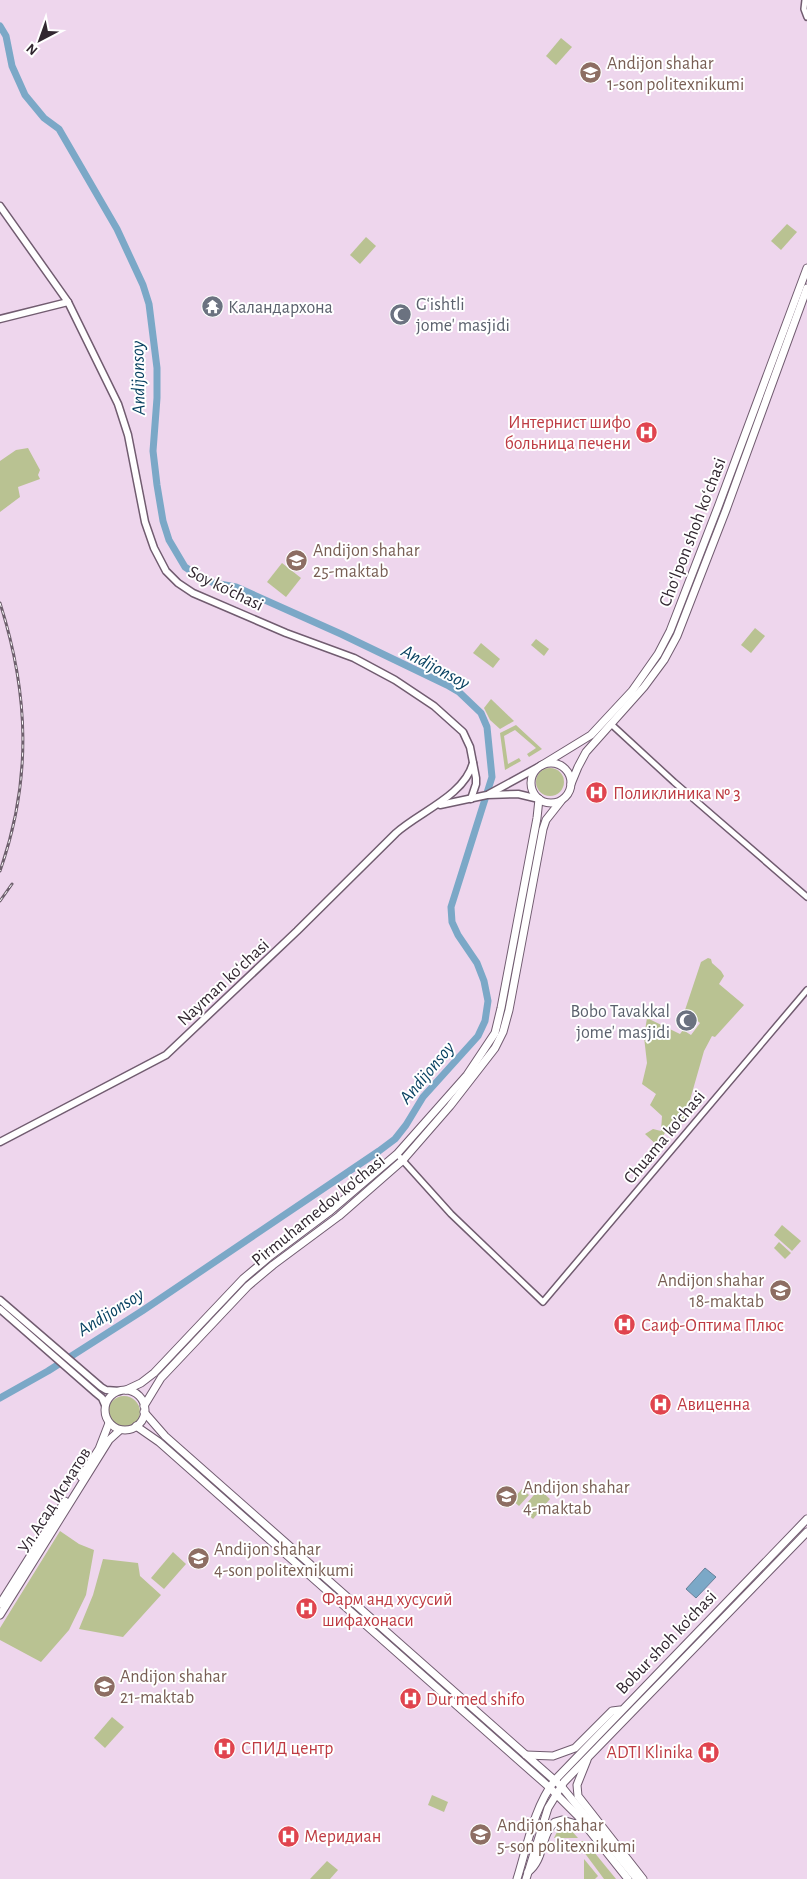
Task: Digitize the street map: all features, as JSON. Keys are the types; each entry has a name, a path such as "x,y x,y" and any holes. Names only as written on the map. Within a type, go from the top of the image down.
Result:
{"main road":[{"name":"Soy ko'chasi","path":"0,206 68,302 118,404 128,435 145,522 154,548 172,578 184,588 202,597 286,633 339,652 395,680 434,706 466,736 474,760 476,784 471,799"},
{"name":"Choʻlpon shoh koʻchasi","path":"542,765 591,735 632,691 652,664 670,631 807,268"},
{"name":"Choʻlpon shoh koʻchasi","path":"571,784 583,756 651,678 677,636 726,510 807,288"},
{"path":"0,319 68,302"},
{"path":"718,507 726,510"},
{"path":"438,805 466,779 474,760"},
{"path":"438,805 487,794 542,765 556,763 562,766 567,770 571,784 568,794 561,801 550,803 518,794 487,794"},
{"path":"539,799 532,788 531,781 533,775 542,765"},
{"name":"Pirmuhamedov ko'chasi","path":"123,1391 142,1383 154,1373 243,1279 329,1212 397,1154 467,1074 495,1032 537,818 539,799"},
{"name":"Pirmuhamedov ko'chasi","path":"144,1409 160,1378 248,1286 273,1264 339,1216 403,1160 473,1078 495,1048 503,1032 509,1010 543,829 546,820 561,801"},
{"name":"Nayman koʻchasi","path":"0,1142 166,1055 297,931 390,838 406,824 438,805"},
{"path":"0,1300 58,1356"},
{"path":"0,1309 58,1356 106,1390 123,1391 138,1395 156,1428 561,1786 637,1879"},
{"path":"74,1368 102,1398 105,1405 105,1414 109,1422 120,1430 131,1429 136,1426 140,1422 144,1409"},
{"path":"105,1405 111,1396 123,1391"},
{"name":"Ул.Асад Исматов","path":"0,1615 77,1487 99,1448 109,1422"},
{"path":"136,1426 159,1442 556,1793 587,1827 628,1879"},
{"name":"Ул.Асад Исматов","path":"0,1604 109,1440 120,1430"},
{"name":"Bobur shoh ko'chasi","path":"517,1879 530,1835 549,1787 554,1780 807,1519"},
{"name":"Bobur shoh ko'chasi","path":"527,1876 548,1808 561,1786 807,1532"},
{"path":"786,1541 792,1547"},
{"path":"526,1755 553,1756 575,1748 612,1711 620,1710"},
{"path":"589,1755 576,1785 578,1796 643,1879"},
{"path":"527,1876 539,1861 548,1832 555,1822 562,1820 587,1827"}],"street":[{"path":"805,0 804,9 807,17"},
{"path":"611,724 674,782 807,897"},
{"name":"Chuama ko'chasi","path":"403,1160 451,1214 543,1302 807,990"},
{"path":"397,1154 403,1160"}],"green space":[{"path":"561,38 572,47 556,65 546,56"},
{"path":"787,224 797,232 781,250 771,241"},
{"path":"366,237 376,246 360,264 350,255"},
{"path":"28,448 40,470 38,475 40,479 18,487 20,497 0,512 0,461 16,450"},
{"path":"282,563 301,578 286,597 267,582"},
{"path":"755,628 765,636 751,653 741,645"},
{"path":"536,639 549,649 544,656 531,645"},
{"path":"481,643 500,659 493,668 473,653"},
{"path":"491,699 514,721 500,729 490,720 484,708"},
{"path":"516,725 542,749 529,757 527,754 536,748 515,730 504,736 508,764 519,758 521,761 505,770 500,733"},
{"path":"550,768 560,772 564,782 560,792 550,796 540,792 536,782 540,772"},
{"path":"708,958 711,959 712,963 724,976 719,984 744,1005 715,1037 712,1036 704,1051 684,1121 674,1134 666,1131 660,1141 666,1146 662,1150 645,1134 653,1129 661,1131 662,1116 650,1105 656,1094 642,1084 647,1063 644,1037 647,1018 680,1034 683,1030 691,1035 700,1023 685,1010 701,962"},
{"path":"782,1225 801,1241 792,1251 774,1235"},
{"path":"779,1242 791,1253 785,1259 774,1248"},
{"path":"124,1396 130,1397 135,1401 139,1406 139,1418 135,1423 130,1427 124,1428 118,1427 113,1423 109,1418 108,1412 109,1406 113,1401 118,1397"},
{"path":"522,1489 529,1495 519,1506 512,1500"},
{"path":"539,1489 550,1499 533,1519 522,1509"},
{"path":"60,1531 79,1544 94,1550 86,1595 69,1630 41,1662 0,1640 0,1628"},
{"path":"173,1552 186,1564 164,1589 151,1578"},
{"path":"103,1559 138,1563 140,1576 161,1595 123,1637 79,1629 93,1595"},
{"path":"112,1717 124,1727 105,1748 94,1738"},
{"path":"432,1795 448,1802 444,1812 428,1805"},
{"path":"559,1828 570,1829 578,1838 554,1838"},
{"path":"581,1841 585,1841 616,1879 604,1879 581,1848"},
{"path":"584,1859 598,1876 595,1879 584,1879"},
{"path":"327,1861 338,1870 330,1879 310,1879"}],"water":[{"path":"705,1568 716,1577 696,1598 686,1589"}],"waterway":[{"name":"Andijonsoy","path":"0,26 6,36 12,66 25,95 44,118 59,129 117,229 143,285 149,304 157,368 153,451 157,485 163,521 169,540 185,567 200,577 214,583 236,587 341,634 459,692 481,713 487,727 492,777 451,907 452,922 458,935 477,963 484,981 488,1001 485,1021 478,1036 423,1097 395,1139 142,1311 48,1371 0,1398"}],"railway":[{"path":"0,603 17,670 23,737 18,804 0,871"},
{"path":"0,901 12,884"}],"place":[{"name":"Andijon shahar 1-son politexnikumi","path":"591,73"},
{"name":"Каландархона","path":"212,307"},
{"name":"Gʻishtli jome' masjidi","path":"400,314"},
{"name":"Интернист шифо больница печени","path":"647,432"},
{"name":"Andijon shahar 25-maktab","path":"297,560"},
{"name":"Поликлиника № 3","path":"597,793"},
{"name":"Bobo Tavakkal jome' masjidi","path":"686,1021"},
{"name":"Andijon shahar 18-maktab","path":"780,1290"},
{"name":"Саиф-Оптима Плюс","path":"625,1325"},
{"name":"Авиценна","path":"661,1404"},
{"name":"Andijon shahar 4-maktab","path":"507,1497"},
{"name":"Andijon shahar 4-son politexnikumi","path":"198,1559"},
{"name":"Фарм анд хусусий шифахонаси","path":"306,1609"},
{"name":"Andijon shahar 21-maktab","path":"104,1686"},
{"name":"Dur med shifo","path":"410,1699"},
{"name":"СПИД центр","path":"225,1748"},
{"name":"ADTI Klinika","path":"709,1752"},
{"name":"Andijon shahar 5-son politexnikumi","path":"481,1835"},
{"name":"Меридиан","path":"288,1836"}]}
